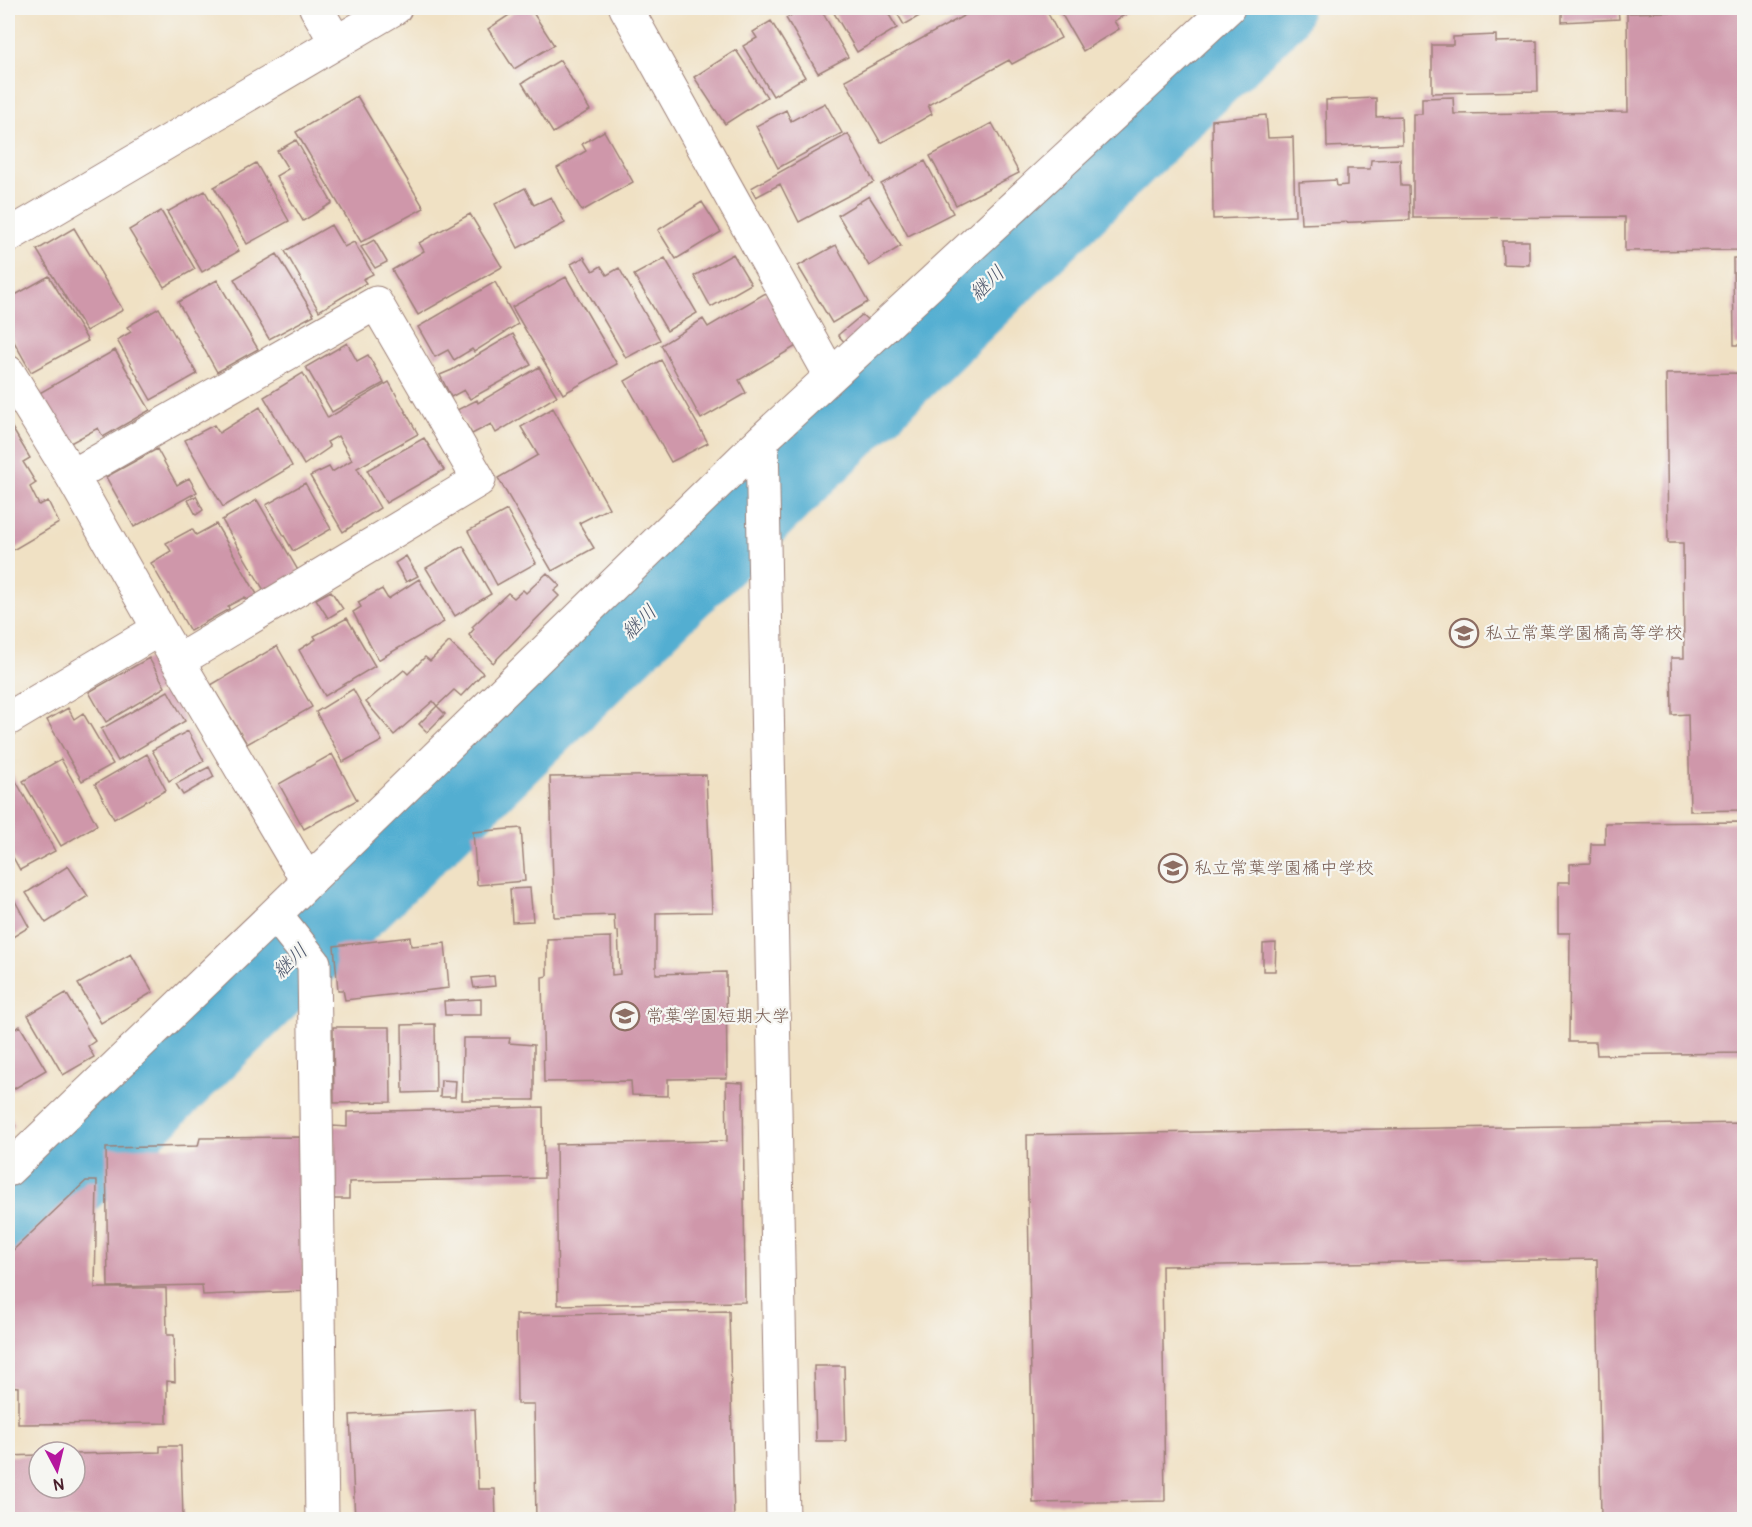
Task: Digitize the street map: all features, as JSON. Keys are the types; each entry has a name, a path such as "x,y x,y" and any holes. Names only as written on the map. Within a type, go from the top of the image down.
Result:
{"street":[{"path":"316,8 336,42"},
{"path":"8,236 395,8"},
{"path":"626,8 831,376"},
{"path":"8,1170 762,440 1228,8"},
{"path":"72,476 376,303 479,480 178,661"},
{"path":"8,372 72,476 308,882"},
{"path":"762,440 783,1520"},
{"path":"8,719 159,629"},
{"path":"275,914 314,963 322,1520"}],"building":[{"path":"520,8 530,8 554,45 514,69 488,29"},
{"path":"805,8 820,8 848,57 818,73 786,18"},
{"path":"831,8 885,8 897,28 857,52"},
{"path":"894,8 933,8 904,25"},
{"path":"978,8 1045,8 1061,38 1012,64 1009,60 928,105 932,114 881,143 845,80"},
{"path":"1058,8 1137,8 1114,21 1119,29 1083,51"},
{"path":"1562,8 1618,8 1619,19 1562,22"},
{"path":"1744,10 1744,250 1625,251 1625,217 1413,218 1413,114 1422,114 1422,98 1453,97 1454,114 1628,112 1627,13"},
{"path":"771,21 805,77 773,96 743,46 757,38 753,32"},
{"path":"1496,35 1496,42 1537,41 1538,91 1432,93 1432,45 1453,45 1453,37"},
{"path":"736,50 767,97 725,124 694,77"},
{"path":"560,60 590,110 553,133 522,83"},
{"path":"357,96 424,208 361,242 296,132"},
{"path":"1376,98 1376,117 1401,116 1402,144 1327,147 1326,100"},
{"path":"825,103 842,133 778,168 756,126 786,110 791,121"},
{"path":"1266,115 1268,138 1293,137 1295,216 1213,219 1212,120"},
{"path":"992,123 1019,173 956,205 930,156"},
{"path":"604,131 633,182 582,211 557,168 586,151 582,144"},
{"path":"848,134 874,182 799,222 780,184 756,197 751,188"},
{"path":"296,140 332,203 303,221 276,176 288,169 277,151"},
{"path":"1400,159 1401,186 1409,186 1410,220 1301,224 1299,182 1336,180 1337,186 1347,185 1347,169 1370,169 1371,160"},
{"path":"925,161 953,213 908,236 881,184"},
{"path":"256,163 289,221 247,244 214,187"},
{"path":"525,188 534,205 551,197 565,223 518,248 495,204"},
{"path":"205,191 239,251 202,272 167,212"},
{"path":"869,196 901,246 869,266 838,215"},
{"path":"702,202 721,232 676,259 658,230"},
{"path":"161,211 195,269 164,287 129,230"},
{"path":"470,214 502,267 418,315 392,270 424,251 419,243"},
{"path":"331,225 344,247 354,242 373,274 363,279 366,283 319,311 285,251"},
{"path":"74,228 123,310 86,331 37,250"},
{"path":"374,240 387,262 375,268 361,247"},
{"path":"1502,241 1529,241 1529,265 1503,264"},
{"path":"836,245 868,302 832,323 798,266"},
{"path":"277,254 314,315 269,339 234,279"},
{"path":"733,254 751,284 711,307 694,276"},
{"path":"584,257 593,271 601,266 607,275 619,268 660,340 626,358 571,264"},
{"path":"665,258 697,313 667,331 634,275"},
{"path":"1733,258 1744,258 1744,345 1734,345"},
{"path":"49,276 88,341 31,372 8,331 8,299"},
{"path":"566,277 617,364 563,394 512,307"},
{"path":"217,280 258,349 217,372 178,302"},
{"path":"495,282 518,324 474,352 472,349 454,360 448,350 435,357 418,327"},
{"path":"769,291 798,345 739,380 746,393 701,419 661,345 703,319 708,327"},
{"path":"159,308 197,374 151,400 117,340 131,332 127,327"},
{"path":"862,315 872,324 848,346 838,335"},
{"path":"513,334 531,365 470,399 464,390 451,397 440,375"},
{"path":"347,343 357,361 368,355 384,383 332,412 306,367"},
{"path":"115,350 150,410 103,437 98,428 65,446 36,395"},
{"path":"661,360 708,443 671,462 625,381"},
{"path":"539,367 557,396 496,433 491,424 472,434 457,410 477,400 478,403"},
{"path":"303,373 328,418 389,382 418,434 357,468 380,508 343,532 310,476 329,467 332,472 352,460 338,436 327,442 330,447 304,465 264,397"},
{"path":"1744,373 1744,810 1690,811 1688,714 1672,715 1671,658 1684,658 1683,543 1668,543 1666,374"},
{"path":"260,407 292,466 223,507 185,440 214,425 219,433"},
{"path":"553,408 609,508 579,523 594,548 552,571 498,478 538,455 521,427"},
{"path":"8,421 30,458 23,462 36,483 30,487 39,505 48,501 59,523 8,553"},
{"path":"424,438 444,470 386,503 367,470"},
{"path":"157,449 177,485 189,478 197,492 134,527 106,477"},
{"path":"305,483 331,529 293,551 266,505"},
{"path":"196,496 203,510 196,515 188,500"},
{"path":"257,500 299,572 265,592 222,520"},
{"path":"507,510 536,563 497,585 468,531"},
{"path":"216,524 258,596 247,601 245,597 190,631 151,563 171,551 166,543 192,529 196,535"},
{"path":"463,546 491,594 455,616 426,568"},
{"path":"406,556 418,576 406,582 395,563"},
{"path":"547,573 560,586 554,591 559,596 493,663 469,635 474,629 472,627 508,593 514,598 523,590 526,593"},
{"path":"419,579 444,622 378,660 353,612 361,607 358,602 382,589 388,599"},
{"path":"331,591 343,609 328,618 316,599"},
{"path":"347,618 375,666 325,696 299,650 316,639 314,636"},
{"path":"449,642 483,673 461,696 454,690 437,706 433,701 394,735 366,702 404,670 408,674 425,657 430,661"},
{"path":"277,646 312,707 247,744 211,685"},
{"path":"149,658 165,687 106,722 89,692"},
{"path":"353,689 382,741 343,762 316,712"},
{"path":"168,691 185,721 118,761 101,729"},
{"path":"437,706 445,714 427,732 419,724"},
{"path":"68,708 74,719 83,713 113,764 82,781 47,720"},
{"path":"188,731 204,761 169,781 152,750"},
{"path":"147,754 166,790 114,819 95,784"},
{"path":"332,754 357,800 304,829 279,784"},
{"path":"61,759 97,825 61,846 23,781"},
{"path":"209,767 214,777 183,795 176,784"},
{"path":"12,774 55,851 20,870 8,848 8,776"},
{"path":"706,775 712,912 656,913 656,974 726,972 727,1078 668,1079 668,1096 632,1095 631,1081 544,1082 542,977 547,976 547,939 611,937 612,975 620,974 618,931 615,931 614,915 554,917 550,777"},
{"path":"1744,822 1744,1053 1597,1055 1596,1042 1569,1042 1570,933 1558,933 1558,882 1570,882 1570,864 1590,863 1591,844 1605,844 1605,823"},
{"path":"521,828 525,881 477,885 473,832"},
{"path":"68,866 88,896 46,923 26,893"},
{"path":"530,888 533,921 512,922 510,889"},
{"path":"15,901 29,927 8,940 8,905"},
{"path":"410,937 411,946 445,943 449,988 345,1000 343,990 338,990 334,946"},
{"path":"1276,943 1275,971 1263,971 1263,944"},
{"path":"131,954 153,992 101,1023 78,984"},
{"path":"494,976 495,986 474,988 472,978"},
{"path":"66,993 95,1041 88,1046 94,1057 63,1075 28,1015"},
{"path":"481,999 481,1015 445,1015 444,1001"},
{"path":"435,1024 436,1092 403,1093 402,1025"},
{"path":"20,1026 46,1070 12,1090 8,1083 8,1033"},
{"path":"333,1027 390,1027 391,1102 334,1103"},
{"path":"463,1038 510,1038 509,1043 534,1045 534,1100 462,1100"},
{"path":"441,1080 456,1081 455,1097 440,1097"},
{"path":"726,1082 743,1083 745,1302 558,1305 556,1144 727,1141"},
{"path":"543,1107 544,1178 349,1182 349,1199 334,1199 333,1126 347,1127 347,1112"},
{"path":"8,1112 15,1126 8,1131"},
{"path":"1744,1123 1744,1520 1601,1520 1597,1259 1162,1266 1165,1501 1033,1503 1027,1135"},
{"path":"301,1137 304,1291 203,1295 202,1285 108,1287 106,1148 198,1146 200,1138"},
{"path":"86,1181 97,1181 95,1288 166,1288 167,1335 174,1335 175,1382 167,1381 167,1423 18,1424 18,1387 8,1386 8,1255"},
{"path":"729,1311 734,1520 536,1520 534,1404 517,1404 516,1315"},
{"path":"814,1366 844,1366 846,1441 816,1441"},
{"path":"475,1409 478,1489 495,1489 496,1520 355,1520 350,1415"},
{"path":"160,1446 181,1446 183,1520 8,1520 8,1456 27,1455 27,1500 87,1500 87,1454 160,1452"}],"waterway":[{"name":"継川","path":"8,1237 1270,8"}],"place":[{"name":"私立常葉学園橘高等学校","path":"1464,633"},
{"name":"私立常葉学園橘中学校","path":"1173,868"},
{"name":"常葉学園短期大学","path":"625,1016"}]}
